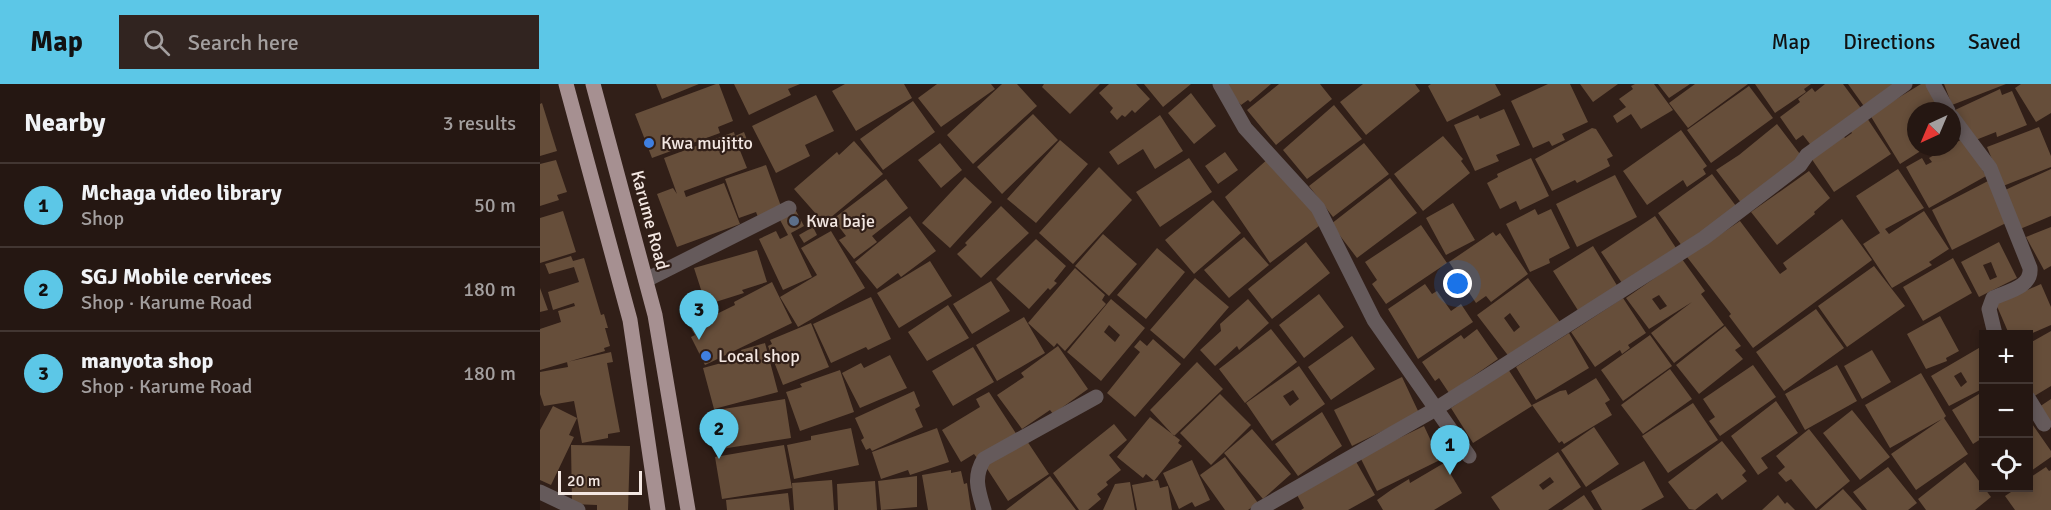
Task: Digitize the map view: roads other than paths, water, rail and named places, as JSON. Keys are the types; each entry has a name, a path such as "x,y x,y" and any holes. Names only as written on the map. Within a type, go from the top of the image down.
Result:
{"main road":[{"path":"566,84 630,320 658,510"},
{"name":"Karume Road","path":"593,84 646,280 664,360 688,510"}],"street":[{"path":"1220,84 1245,128 1318,208 1374,320 1434,410 1468,456"},
{"path":"1258,510 1434,410 1704,238 1800,165 1807,155 1905,84"},
{"path":"1934,84 1943,102"},
{"path":"1961,129 1990,168 2030,268 2031,276 2026,283 1993,298 1989,309 1994,330"},
{"path":"646,280 789,208"},
{"path":"984,510 976,482 978,469 984,459 1096,397"},
{"path":"2033,406 2044,424"},
{"path":"540,492 578,510"}],"place":[{"name":"Kwa mujitto","path":"649,143"},
{"name":"Kwa baje","path":"794,221"},
{"name":"manyota shop","path":"699,340"},
{"name":"Local shop","path":"706,356"},
{"name":"SGJ Mobile cervices","path":"719,459"},
{"name":"Mchaga video library","path":"1450,475"}]}
